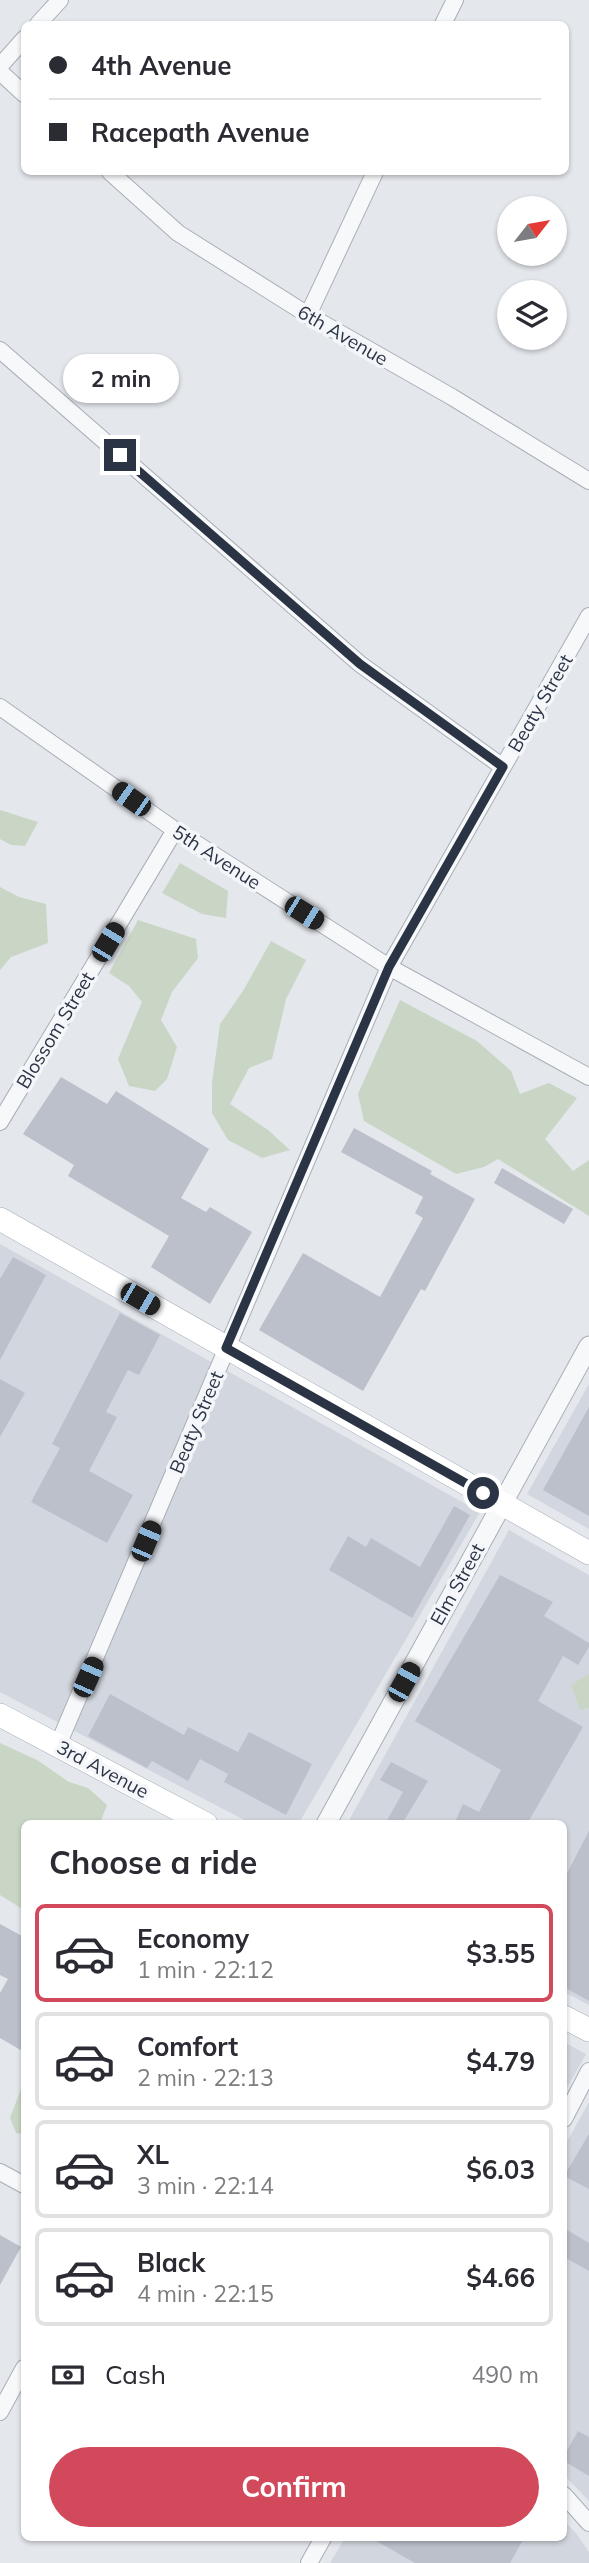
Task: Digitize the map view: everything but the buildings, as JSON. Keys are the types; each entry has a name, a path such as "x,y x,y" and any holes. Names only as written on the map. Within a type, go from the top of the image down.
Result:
{"main road":[{"path":"0,1219 589,1553"},
{"name":"3rd Avenue","path":"0,1715 199,1820"},
{"path":"567,2019 589,2030"}],"street":[{"path":"41,21 60,0"},
{"path":"444,21 455,0"},
{"path":"0,66 21,42"},
{"path":"0,72 21,91"},
{"name":"6th Avenue","path":"113,175 178,233 308,315 452,397 589,481"},
{"path":"308,315 374,175"},
{"path":"0,350 360,664 503,767"},
{"name":"Beaty Street","path":"58,1745 389,967 589,616"},
{"name":"5th Avenue","path":"0,707 175,830 389,967 589,1077"},
{"name":"Blossom Street","path":"0,1122 175,830"},
{"name":"Elm Street","path":"328,1820 589,1346"},
{"path":"567,2113 589,2071"},
{"path":"0,2172 21,2183"},
{"path":"0,2412 21,2374"},
{"path":"567,2498 589,2523"},
{"path":"309,2563 321,2541"}],"shaded area":[{"path":"0,1244 480,1512 301,1820 244,1820 0,1692"},
{"path":"589,1384 589,1529 527,1494"},
{"path":"509,1530 589,1575 589,2005 567,1994 567,1820 349,1820"},
{"path":"567,2044 586,2054 567,2088"},
{"path":"589,2102 589,2501 567,2478 567,2142"},
{"path":"567,2524 589,2552 589,2563 330,2563 343,2541 567,2541"}],"green space":[{"path":"0,810 38,822 25,846 11,845 0,839"},
{"path":"180,863 228,891 226,918 202,914 162,893"},
{"path":"0,887 19,897 46,904 48,943 11,957 0,970"},
{"path":"138,920 196,939 198,958 172,992 161,1020 177,1047 167,1079 155,1091 129,1086 118,1059 142,1002 129,986 109,973"},
{"path":"271,941 306,960 286,999 272,1059 249,1068 230,1104 268,1130 290,1150 262,1158 228,1140 212,1113 212,1083 220,1024 243,991"},
{"path":"400,1000 477,1041 511,1071 520,1094 549,1083 577,1098 545,1139 573,1171 589,1160 589,1216 498,1159 484,1167 456,1174 364,1121 358,1094"},
{"path":"589,1674 589,1708 580,1710 571,1685"},
{"path":"0,1743 37,1760 69,1782 88,1788 107,1805 101,1820 21,1820 21,1908 0,1895"},
{"path":"21,2089 21,2134 16,2133 10,2118"}],"route":[{"path":"120,455 360,664 503,767 389,967 226,1348 483,1493"}]}
